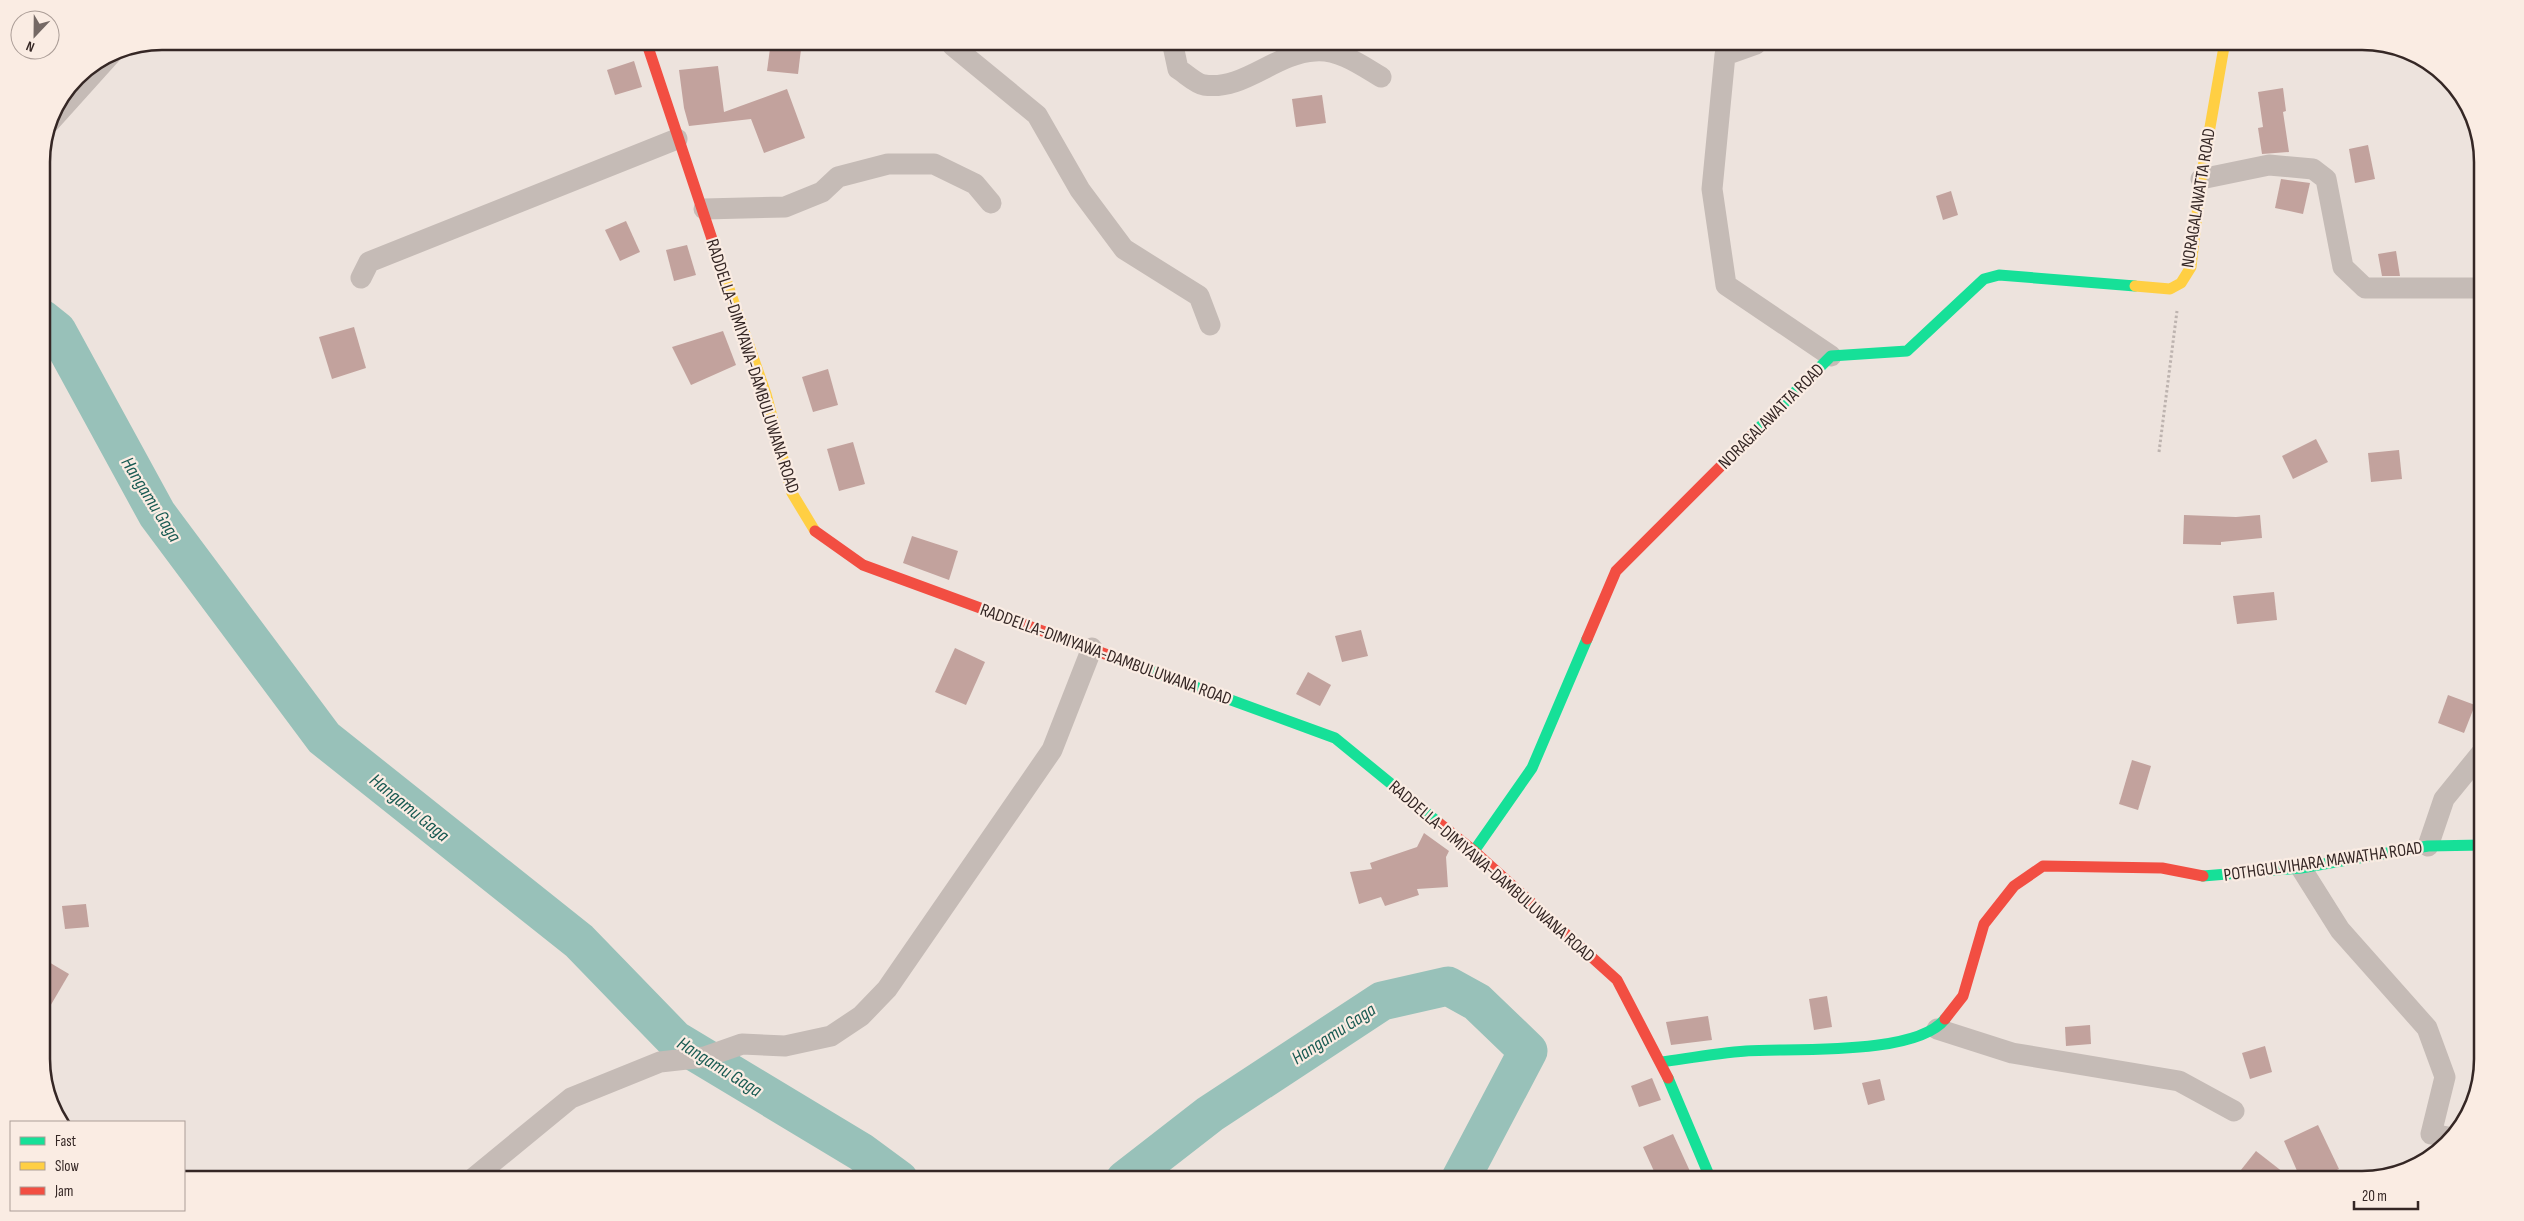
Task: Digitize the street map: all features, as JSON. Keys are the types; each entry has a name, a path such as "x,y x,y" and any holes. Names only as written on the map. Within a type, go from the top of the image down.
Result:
{"street":[{"name":"RADDELLA-DIMIYAWA-DAMBULUWANA ROAD","path":"649,50 677,139 704,209 766,394 792,493 812,529 863,565 1335,738 1474,851 1617,980 1662,1062 1707,1171"},
{"path":"958,50 1037,115 1080,190 1124,249 1199,296 1210,325"},
{"path":"1174,50 1178,69 1202,85 1230,84 1293,54 1316,50 1344,55 1381,77"},
{"path":"1740,50 1725,56 1712,189 1726,285 1831,356"},
{"name":"NORAGALAWATTA ROAD","path":"1474,851 1532,768 1616,571 1831,356 1907,351 1984,279 2000,275 2170,289 2181,283 2191,267 2201,179 2223,50"},
{"path":"68,102 93,75"},
{"path":"361,278 369,262 677,139"},
{"path":"704,209 785,207 822,192 838,177 888,164 934,164 975,184 991,203"},
{"path":"2201,179 2269,165 2313,169 2326,179 2344,267 2365,288 2474,288"},
{"path":"482,1171 571,1098 660,1062 705,1057 742,1044 785,1046 831,1036 861,1016 887,989 1052,750 1092,648"},
{"path":"2428,846 2444,799 2474,762"},
{"name":"POTHGULVIHARA MAWATHA ROAD","path":"1937,1029 1963,996 1984,924 2014,886 2043,866 2162,868 2209,878 2301,868 2428,846 2474,845"},
{"path":"2301,868 2340,930 2427,1028 2445,1077 2431,1134 2443,1136"},
{"path":"1662,1062 1745,1051 1874,1047 1937,1029 2012,1053 2179,1081 2234,1111"}],"path":[{"path":"2159,452 2181,283"}],"building":[{"path":"770,50 801,50 798,74 767,71"},
{"path":"634,61 642,87 615,95 607,70"},
{"path":"718,66 724,112 787,89 805,138 764,153 751,119 689,126 684,108 679,70"},
{"path":"2283,88 2286,111 2283,112 2289,152 2262,154 2258,128 2263,127 2258,92"},
{"path":"1322,95 1326,123 1296,127 1292,99"},
{"path":"2368,145 2375,179 2355,183 2349,149"},
{"path":"2281,179 2310,183 2303,214 2275,208"},
{"path":"1951,191 1958,215 1943,220 1936,196"},
{"path":"626,221 640,252 620,261 605,230"},
{"path":"687,245 696,275 674,281 666,250"},
{"path":"2396,251 2400,276 2382,276 2378,254"},
{"path":"354,327 366,368 332,379 319,337"},
{"path":"723,331 736,365 691,385 672,347"},
{"path":"828,369 838,405 813,412 802,377"},
{"path":"2316,439 2328,462 2293,479 2282,456"},
{"path":"853,442 865,484 839,491 827,449"},
{"path":"2399,450 2402,479 2371,482 2368,453"},
{"path":"2184,515 2236,517 2260,515 2262,538 2221,542 2221,545 2183,544"},
{"path":"912,536 958,551 949,580 903,563"},
{"path":"2274,592 2277,620 2237,624 2233,596"},
{"path":"1361,630 1368,656 1342,662 1335,636"},
{"path":"955,648 985,662 966,705 935,692"},
{"path":"1308,672 1331,685 1320,706 1296,694"},
{"path":"2448,695 2474,705 2464,733 2438,723"},
{"path":"2132,760 2151,766 2138,810 2119,804"},
{"path":"1424,833 1449,851 1446,857 1448,887 1417,889 1419,895 1385,906 1381,897 1359,904 1350,872 1372,869 1370,863 1417,847"},
{"path":"86,904 89,927 65,929 62,906"},
{"path":"50,963 69,974 50,1006"},
{"path":"1827,996 1832,1027 1814,1030 1809,999"},
{"path":"1708,1016 1712,1040 1671,1045 1666,1022"},
{"path":"2090,1025 2091,1044 2066,1046 2065,1027"},
{"path":"2265,1046 2272,1072 2250,1079 2242,1053"},
{"path":"1652,1078 1661,1100 1639,1107 1631,1086"},
{"path":"1880,1079 1885,1100 1868,1105 1862,1083"},
{"path":"2318,1125 2339,1169 2335,1171 2297,1171 2284,1141"},
{"path":"1673,1134 1690,1171 1654,1171 1643,1147"},
{"path":"2256,1151 2282,1171 2240,1171"}],"waterway":[{"name":"Hangamu Gaga","path":"50,325 57,331 157,514 324,738 579,941 675,1040 861,1152 887,1171"},
{"name":"Hangamu Gaga","path":"1137,1171 1210,1114 1382,1001 1448,986 1477,1002 1528,1051 1465,1171"}],"traffic: fast":[{"path":"1754,433 1831,356 1907,351 1984,279 1999,275 2135,286"},
{"path":"1474,851 1532,768 1587,639"},
{"path":"1116,658 1335,738 1439,823"},
{"path":"2203,876 2301,868 2428,846 2474,845"},
{"path":"1662,1062 1746,1051 1852,1048 1882,1045 1908,1039 1930,1031 1945,1019"},
{"path":"1668,1078 1707,1171"}],"traffic: slow":[{"path":"2135,286 2170,289 2181,283 2191,267 2201,179 2223,50"},
{"path":"719,260 766,394 792,493 815,531"}],"traffic: jam":[{"path":"649,50 719,260"},
{"path":"1587,639 1616,571 1754,433"},
{"path":"815,531 863,565 1116,658"},
{"path":"1439,823 1474,851 1617,980 1668,1078"},
{"path":"1945,1019 1963,996 1984,924 2014,886 2043,866 2162,868 2203,876"}]}
